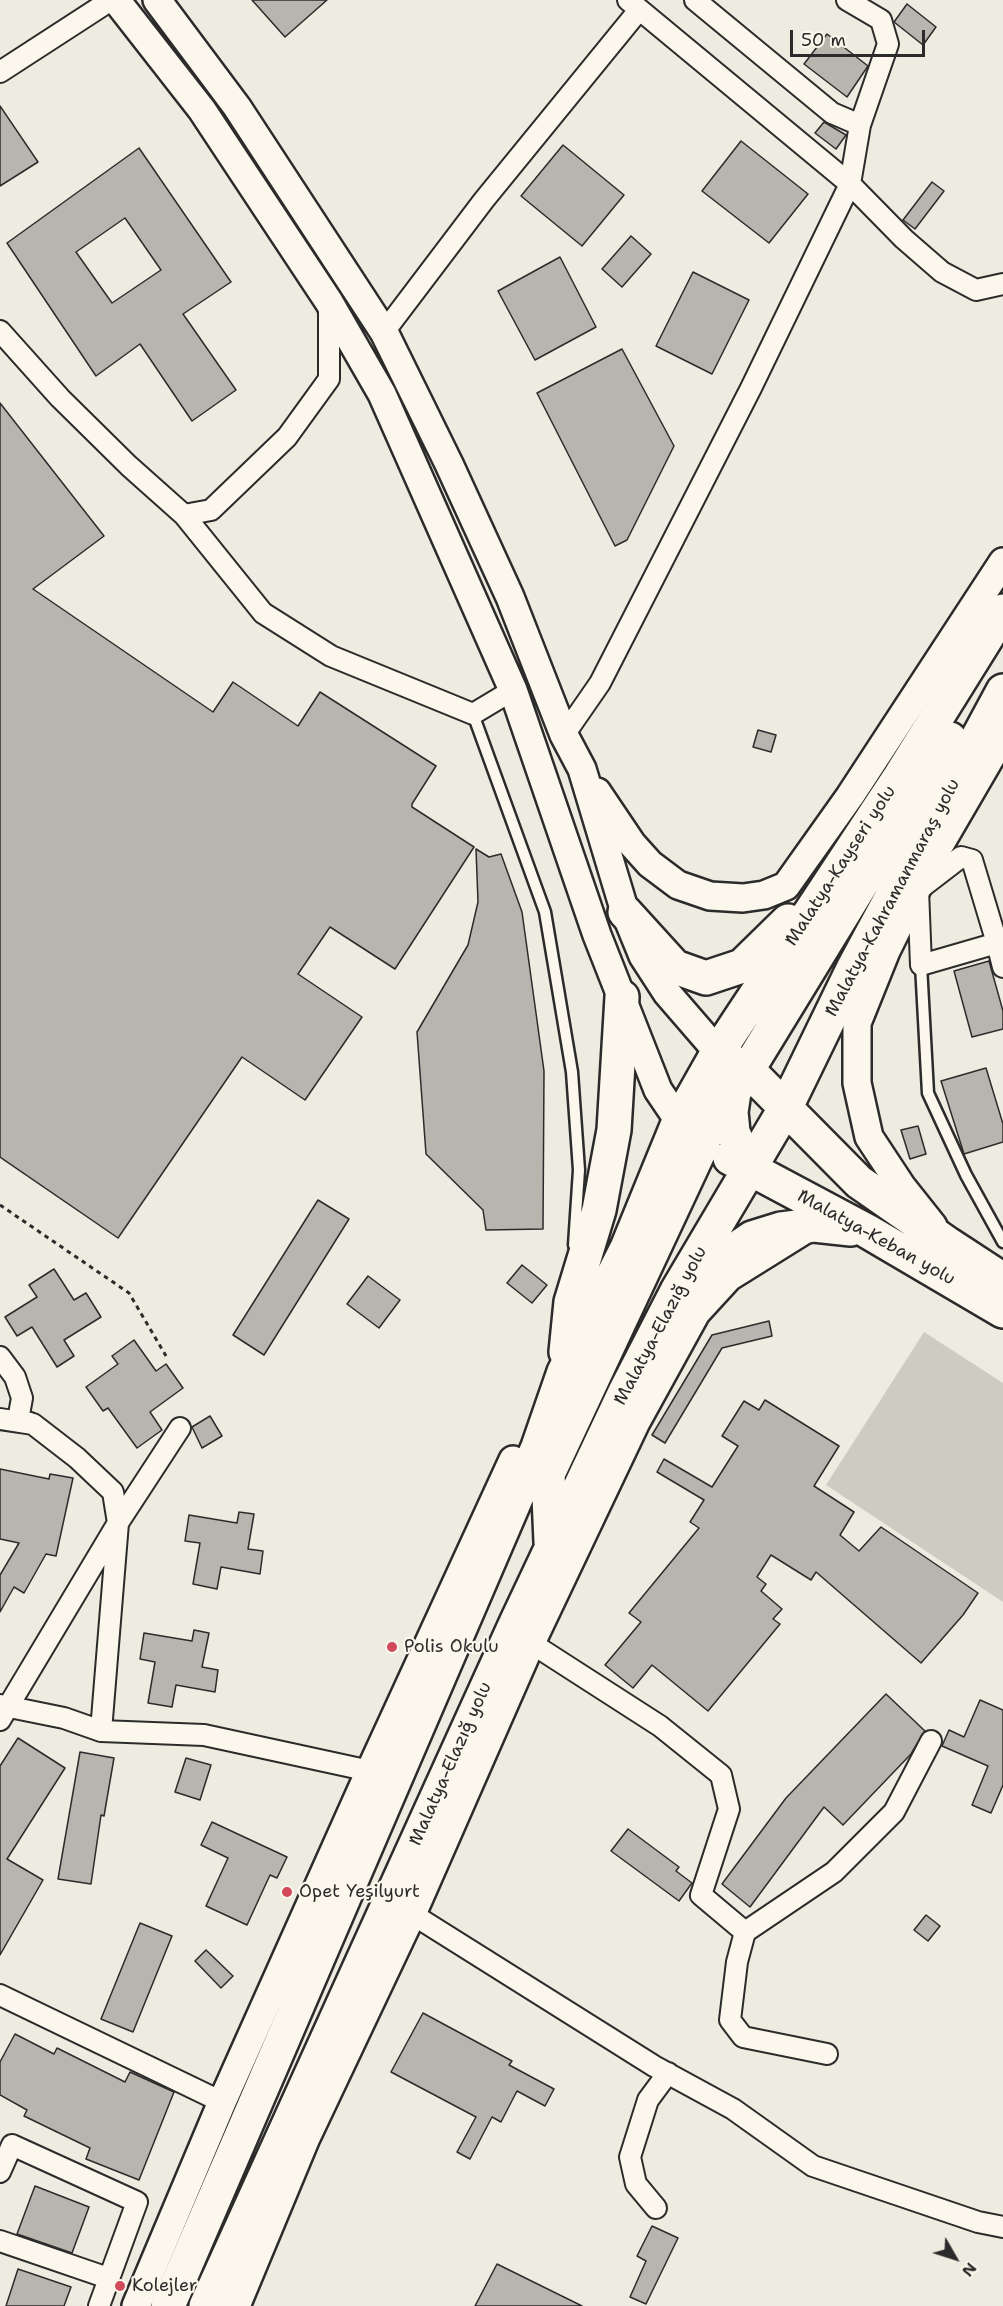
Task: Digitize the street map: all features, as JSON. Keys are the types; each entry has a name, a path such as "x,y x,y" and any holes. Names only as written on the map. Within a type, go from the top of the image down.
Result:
{"highway":[{"name":"Malatya-Kayseri yolu","path":"686,1143 718,1052 835,876 1003,611"},
{"path":"748,1168 733,1132 731,1112 734,1092 995,665 1003,624"},
{"name":"Malatya-Kahramanmaraş yolu","path":"792,1094 854,967 1003,691"},
{"path":"625,912 675,967 706,978 742,966 835,876"},
{"path":"830,1016 886,951"},
{"path":"168,2306 528,1469 564,1372 571,1302 598,1210 615,1130 622,997"},
{"name":"Malatya-Keban yolu","path":"718,1052 750,1064 792,1094 859,1182 1003,1280"},
{"name":"Malatya-Elazığ yolu","path":"206,2306 431,1808 552,1547 677,1291 792,1094"},
{"path":"513,1460 564,1372 627,1248 686,1143"},
{"path":"552,1547 549,1474 686,1143"},
{"name":"Malatya-Keban yolu","path":"686,1143 748,1168 867,1231 1003,1311"},
{"path":"677,1291 752,1238 781,1229 814,1225 867,1231"}],"street":[{"path":"0,72 111,0"},
{"path":"116,0 201,110 329,302 382,394 513,690 597,935 658,1090 686,1143"},
{"path":"157,0 237,106 384,332 449,464 510,597 564,735 582,769 632,844 678,885 710,896 743,898 764,895 786,886 850,796 1003,562"},
{"path":"695,0 832,112 860,125"},
{"path":"564,735 600,683 751,388 850,184 860,125 888,44 881,20 847,0"},
{"path":"384,332 634,5 850,184 904,239 942,272 976,290 1003,284"},
{"path":"184,515 211,510 287,436 329,379 329,302"},
{"path":"0,332 60,398 129,466 184,515 263,613 331,656 473,714 513,690"},
{"path":"948,1244 902,1187 869,1137 857,1083 857,1023 886,951 962,803 1003,736"},
{"path":"582,769 625,912 643,956 718,1052"},
{"path":"918,890 961,856 972,860 1000,943 1003,966"},
{"path":"918,890 921,964 1000,943"},
{"path":"236,2306 305,2140 412,1914 531,1643 636,1422 696,1313 729,1277 814,1225"},
{"path":"0,1357 15,1377 21,1398 18,1420 33,1424 77,1458 113,1492 118,1523 101,1731"},
{"path":"0,1419 33,1424"},
{"path":"180,1428 2,1710 64,1718 101,1731 204,1735 370,1771"},
{"path":"136,2306 222,2102 370,1771 513,1460"},
{"path":"531,1643 660,1726 721,1775 729,1809 701,1895 745,1932"},
{"path":"827,2054 742,2037 730,2020 737,1962 745,1932 834,1872 894,1812 931,1741"},
{"path":"305,2140 368,1964 431,1808"},
{"path":"412,1914 668,2073 733,2109 813,2166 978,2222 1003,2227"},
{"path":"0,1995 222,2102"},
{"path":"656,2208 636,2184 630,2157 648,2100 668,2073"},
{"path":"0,2172 12,2145 137,2202 99,2306"},
{"path":"0,2241 108,2278"}],"lane":[{"path":"473,714 545,912 568,1049 579,1170 571,1302"},
{"path":"921,964 928,1093 966,1175 1003,1242"}],"path":[{"path":"0,1205 129,1293 166,1356"}],"shaded area":[{"path":"924,1332 1003,1383 1003,1602 826,1485"}],"building":[{"path":"252,0 327,0 285,37"},
{"path":"907,4 936,27 923,45 894,22"},
{"path":"827,34 868,66 847,97 804,64"},
{"path":"0,106 38,162 0,186"},
{"path":"824,122 846,135 836,149 815,133"},
{"path":"741,141 808,194 769,243 702,191"},
{"path":"563,145 624,195 582,246 521,196"},
{"path":"139,148 231,282 183,314 236,390 192,421 140,344 96,376 7,243","holes":["125,218 161,270 112,303 76,252"]},
{"path":"932,182 944,191 915,229 903,220"},
{"path":"631,236 651,254 622,287 602,269"},
{"path":"560,257 596,327 535,360 498,291"},
{"path":"693,272 749,300 712,374 656,346"},
{"path":"622,349 674,446 627,540 615,546 537,393"},
{"path":"0,403 104,536 33,589 213,712 233,682 298,726 320,692 436,766 412,807 474,847 395,969 330,927 298,974 362,1017 305,1100 242,1057 118,1238 0,1157"},
{"path":"758,730 776,735 771,752 753,747"},
{"path":"476,849 489,857 501,854 522,912 544,1071 543,1229 486,1230 483,1210 426,1154 417,1032 468,945 478,902"},
{"path":"989,961 1003,1011 1003,1029 972,1037 954,971"},
{"path":"986,1068 1003,1124 1003,1142 964,1154 941,1081"},
{"path":"918,1126 926,1154 910,1159 901,1130"},
{"path":"318,1200 349,1219 264,1355 233,1335"},
{"path":"522,1265 547,1285 532,1303 507,1283"},
{"path":"54,1269 74,1300 86,1293 101,1317 64,1340 74,1356 57,1367 32,1327 17,1336 5,1317 37,1297 29,1285"},
{"path":"368,1276 400,1300 379,1328 347,1304"},
{"path":"769,1321 772,1336 722,1348 665,1443 652,1435 712,1335"},
{"path":"134,1340 156,1371 166,1364 183,1388 150,1412 162,1430 137,1448 108,1408 103,1411 86,1387 118,1364 112,1356"},
{"path":"765,1400 839,1446 814,1486 854,1512 840,1535 859,1551 881,1527 978,1593 963,1615 921,1663 816,1572 811,1580 771,1555 757,1577 766,1584 761,1591 782,1609 773,1619 780,1624 708,1711 652,1665 633,1688 605,1665 641,1622 629,1613 699,1528 690,1522 704,1500 657,1472 664,1459 712,1487 738,1446 722,1436 744,1401 759,1410"},
{"path":"210,1416 222,1436 202,1448 192,1427"},
{"path":"0,1469 49,1479 50,1474 73,1478 56,1556 46,1554 24,1593 14,1587 0,1612 0,1575 19,1543 0,1539"},
{"path":"239,1512 254,1514 248,1549 263,1551 260,1574 221,1567 217,1589 193,1584 200,1543 185,1541 189,1515 237,1523"},
{"path":"194,1630 209,1633 202,1667 218,1670 215,1692 176,1685 172,1707 148,1703 155,1662 140,1659 144,1633 192,1641"},
{"path":"886,1694 925,1731 911,1754 843,1825 824,1807 750,1907 722,1884 786,1798"},
{"path":"980,1700 1003,1710 1003,1785 991,1813 972,1805 988,1766 942,1746 949,1730 964,1737"},
{"path":"18,1738 65,1768 7,1859 43,1880 0,1955 0,1766"},
{"path":"80,1752 114,1758 104,1816 101,1815 91,1884 58,1879"},
{"path":"186,1758 211,1765 200,1800 175,1792"},
{"path":"212,1822 287,1857 277,1878 270,1875 247,1925 206,1906 228,1858 201,1845"},
{"path":"628,1829 679,1867 676,1871 692,1883 679,1901 611,1851"},
{"path":"926,1915 940,1926 928,1941 914,1930"},
{"path":"140,1923 172,1936 133,2032 101,2019"},
{"path":"206,1950 233,1976 221,1988 195,1961"},
{"path":"423,2013 512,2061 509,2065 554,2089 545,2106 517,2091 501,2122 492,2117 470,2159 457,2152 476,2117 391,2072"},
{"path":"15,2034 54,2054 57,2048 125,2082 130,2072 174,2092 139,2180 86,2159 90,2148 24,2116 27,2110 0,2095 0,2062"},
{"path":"35,2186 89,2207 72,2253 17,2234"},
{"path":"652,2226 678,2238 646,2304 630,2297 646,2261 637,2256"},
{"path":"497,2264 582,2306 475,2306"},
{"path":"18,2269 71,2287 64,2306 6,2306"}],"place":[{"name":"Polis Okulu","path":"392,1647"},
{"name":"Opet Yeşilyurt","path":"287,1892"},
{"name":"Kolejler","path":"120,2286"}]}
